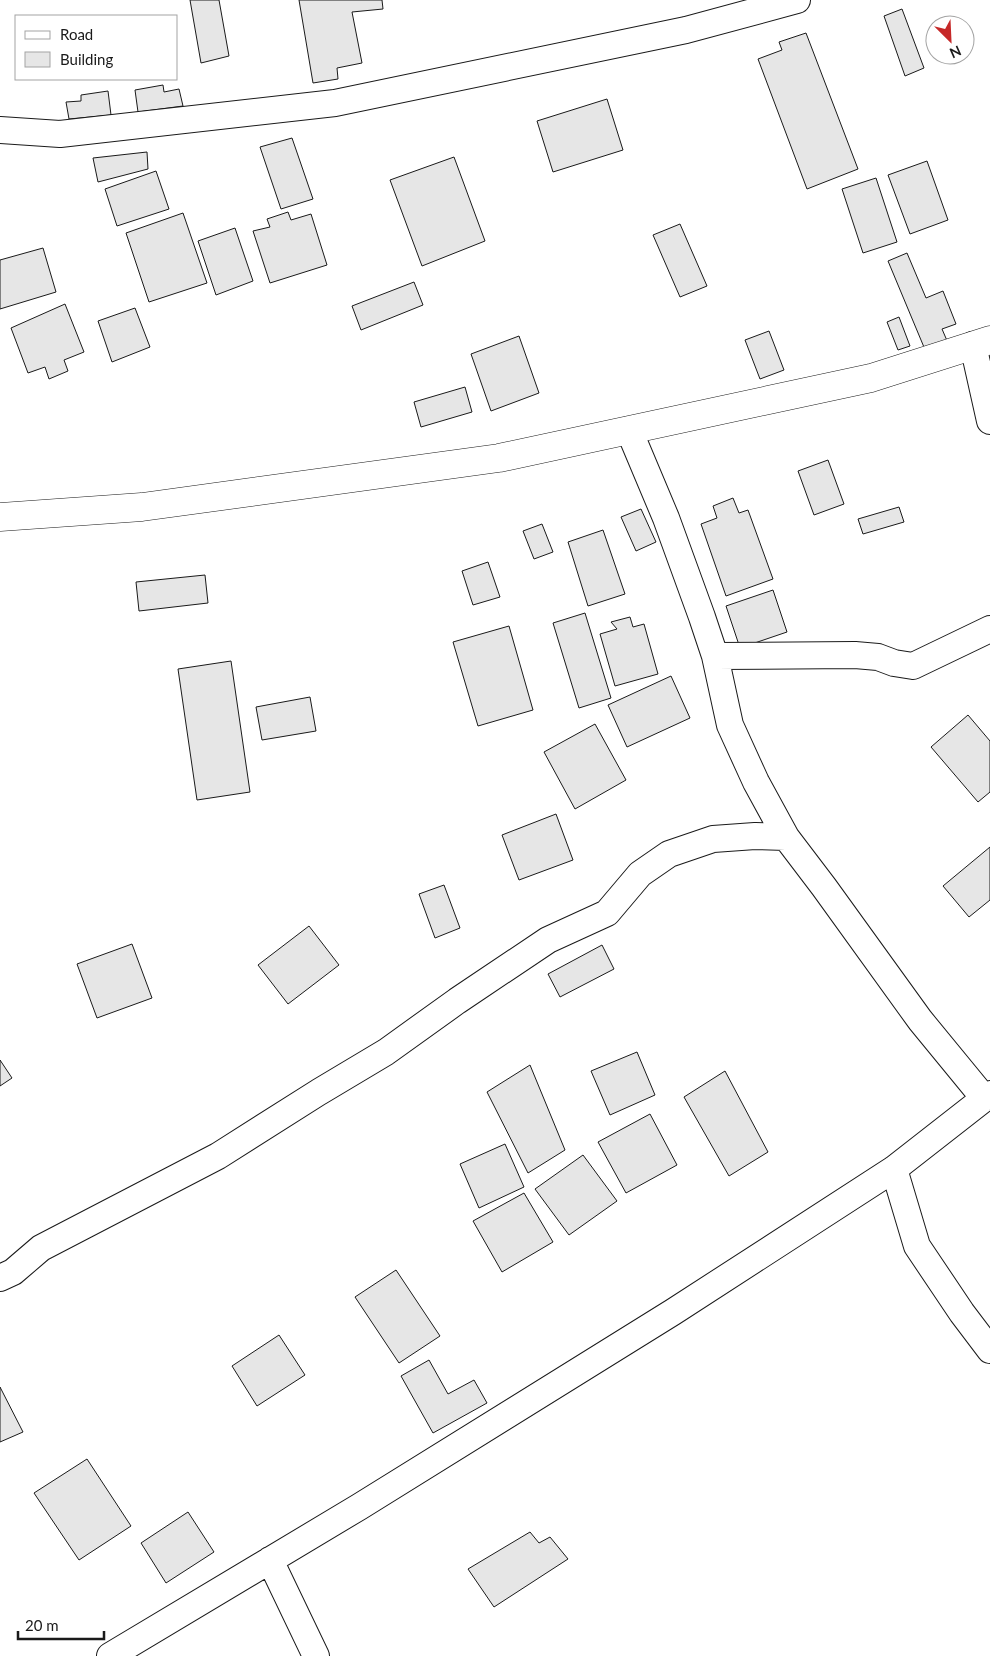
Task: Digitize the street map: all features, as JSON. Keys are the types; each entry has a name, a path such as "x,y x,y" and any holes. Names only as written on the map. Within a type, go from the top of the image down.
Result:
{"street":[{"path":"0,130 60,134 335,103 686,30 797,0"},
{"path":"0,517 142,507 499,458 871,378 981,343 990,421"},
{"path":"110,1656 359,1507 673,1312 894,1169 987,1096 920,1020 786,837 756,782 730,725 715,656 666,518 629,430"},
{"path":"715,656 855,655 878,657 894,664 913,666 990,629"},
{"path":"0,1278 13,1272 42,1248 218,1156 386,1052 457,1001 548,940 606,913 640,874 669,854 714,839 755,836 786,837"},
{"path":"894,1169 917,1246 962,1313 990,1350"},
{"path":"270,1560 316,1656"}],"building":[{"path":"190,0 219,0 229,56 201,63"},
{"path":"299,0 382,0 383,9 352,12 362,63 337,68 338,79 313,83"},
{"path":"902,9 924,68 905,76 884,16"},
{"path":"806,33 858,169 807,189 758,59 782,50 779,42"},
{"path":"163,85 164,92 179,89 183,106 138,112 135,90"},
{"path":"108,91 111,115 69,119 66,102 81,101 81,95"},
{"path":"607,99 623,150 553,172 537,121"},
{"path":"292,138 313,199 281,209 260,147"},
{"path":"147,152 148,169 98,182 93,158"},
{"path":"454,157 485,241 422,266 390,180"},
{"path":"927,161 948,220 910,234 888,175"},
{"path":"156,171 169,209 117,226 105,189"},
{"path":"876,178 897,242 863,253 842,189"},
{"path":"288,212 291,220 311,214 327,265 270,283 253,231 270,227 267,219"},
{"path":"183,213 207,283 149,302 126,233"},
{"path":"680,224 707,286 680,297 653,235"},
{"path":"235,228 253,281 216,295 198,241"},
{"path":"43,248 56,292 0,309 0,260"},
{"path":"907,253 926,298 943,291 956,324 942,329 948,343 926,352 888,261"},
{"path":"414,282 423,305 361,330 352,306"},
{"path":"65,304 84,352 64,360 68,371 49,379 45,367 28,373 11,328"},
{"path":"135,308 150,347 112,362 98,321"},
{"path":"899,317 910,346 898,350 887,322"},
{"path":"769,331 784,370 760,379 745,340"},
{"path":"519,336 539,393 491,411 471,354"},
{"path":"465,387 472,412 421,427 414,402"},
{"path":"828,460 844,504 814,515 798,471"},
{"path":"733,498 739,513 748,510 773,579 726,596 701,524 717,518 713,506"},
{"path":"899,507 904,522 863,534 858,519"},
{"path":"641,509 656,542 636,551 621,517"},
{"path":"542,524 553,552 534,559 523,531"},
{"path":"603,530 625,594 588,606 568,542"},
{"path":"488,562 500,597 473,605 462,571"},
{"path":"205,575 208,603 139,611 136,582"},
{"path":"773,590 787,632 740,648 726,606"},
{"path":"585,613 611,698 579,708 553,623"},
{"path":"630,617 633,627 644,624 658,674 615,686 600,634 617,629 611,622"},
{"path":"509,626 533,710 478,726 453,642"},
{"path":"231,661 250,792 197,800 178,669"},
{"path":"671,676 690,718 627,747 608,705"},
{"path":"310,697 316,731 262,740 256,707"},
{"path":"968,715 990,741 990,792 978,802 931,747"},
{"path":"595,724 626,780 575,809 544,752"},
{"path":"556,814 573,860 519,880 502,835"},
{"path":"990,847 990,900 969,917 943,886"},
{"path":"444,885 460,928 435,938 419,894"},
{"path":"309,926 339,965 288,1004 258,965"},
{"path":"132,944 152,998 97,1018 77,964"},
{"path":"602,945 614,969 560,997 548,974"},
{"path":"637,1052 655,1095 610,1115 591,1071"},
{"path":"0,1060 12,1078 0,1086"},
{"path":"530,1065 565,1150 528,1173 487,1092"},
{"path":"725,1071 768,1152 729,1176 684,1097"},
{"path":"650,1114 677,1165 626,1193 598,1142"},
{"path":"505,1144 524,1187 479,1208 460,1164"},
{"path":"583,1155 617,1201 569,1235 535,1189"},
{"path":"524,1193 553,1242 502,1272 473,1221"},
{"path":"396,1270 440,1336 399,1363 355,1297"},
{"path":"279,1335 305,1375 257,1406 232,1366"},
{"path":"429,1360 448,1394 474,1380 487,1403 433,1433 401,1376"},
{"path":"0,1387 23,1432 0,1442"},
{"path":"87,1459 131,1526 79,1560 34,1493"},
{"path":"188,1512 214,1552 166,1583 141,1543"},
{"path":"530,1532 539,1543 550,1537 568,1559 494,1607 468,1569"}]}
